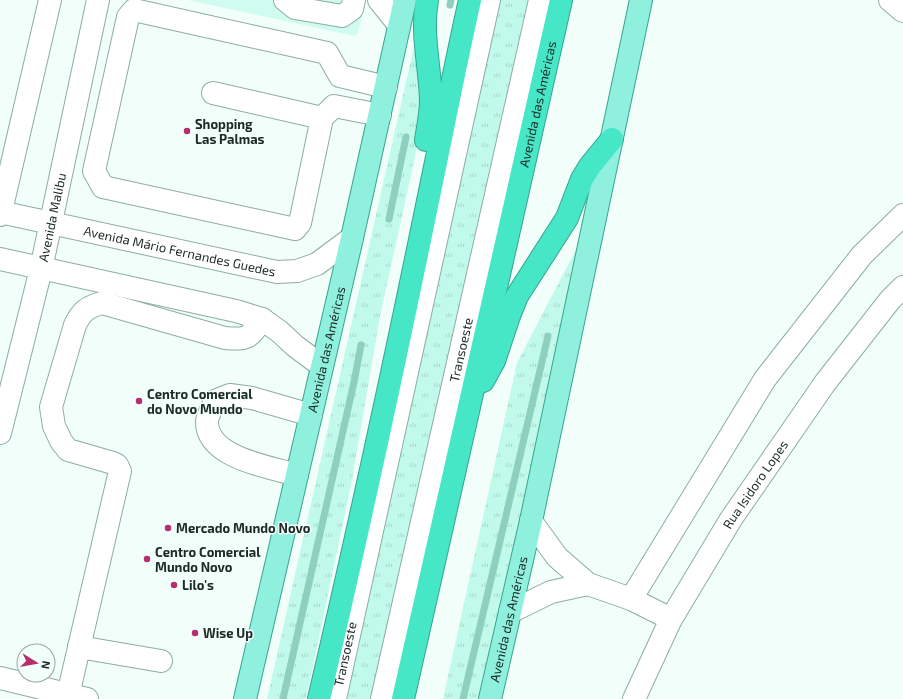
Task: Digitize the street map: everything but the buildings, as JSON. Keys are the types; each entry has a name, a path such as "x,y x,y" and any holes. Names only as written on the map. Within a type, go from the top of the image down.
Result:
{"highway":[{"path":"427,0 424,23 431,101 424,174 428,200"},
{"path":"319,699 351,563 470,0"},
{"name":"Avenida das Américas","path":"403,699 562,0"},
{"path":"471,396 484,379 494,361 508,316 517,296 567,218 582,179 590,166 612,139"}],"main road":[{"name":"Avenida das Américas","path":"245,699 352,238 405,0"},
{"name":"Avenida das Américas","path":"490,699 531,521 641,0"},
{"path":"631,45 652,0"}],"street":[{"path":"0,213 50,0"},
{"name":"Avenida Malibu","path":"0,433 41,269 98,0"},
{"path":"285,0 295,8 342,16 352,9 354,0"},
{"path":"379,0 399,25"},
{"name":"Transoeste","path":"335,699 489,0"},
{"name":"Transoeste","path":"382,699 540,0"},
{"path":"890,0 903,11"},
{"path":"380,115 334,106 322,118 300,223 295,229 103,187 94,171 128,17 134,10 328,53 340,76 386,87"},
{"path":"213,93 322,118"},
{"name":"Avenida Mário Fernandes Guedes","path":"0,213 277,272 296,271 317,264 352,238"},
{"path":"631,599 765,379 862,255 903,215"},
{"path":"0,259 236,311 262,319 322,366"},
{"name":"Rua Isidoro Lopes","path":"634,699 671,619 731,519 825,383 890,300 903,287"},
{"path":"0,678 77,697 79,647 120,471 118,465 68,450 61,441 54,426 51,408 75,325 80,314 90,306 102,303 225,338 239,340 251,336 262,319"},
{"path":"297,475 249,462 225,452 209,435 207,420 215,402 230,395 252,398 311,415"},
{"path":"531,521 557,557 588,584 631,599 671,619"},
{"path":"510,612 551,592 588,584"},
{"path":"79,647 161,661"}],"shaded area":[{"path":"188,0 366,0 358,32 355,36"}],"green space":[{"path":"500,0 531,0 377,699 345,699"},
{"path":"413,51 417,51 420,119 418,143 380,316 352,480 306,699 267,699"},
{"path":"584,234 480,699 443,699 517,363"}],"waterway":[{"path":"450,5 451,0"},
{"path":"389,219 406,137"},
{"path":"463,699 548,336"},
{"path":"283,699 361,345"}],"place":[{"name":"Shopping Las Palmas","path":"187,131"},
{"name":"Centro Comercial do Novo Mundo","path":"139,401"},
{"name":"Mercado Mundo Novo","path":"168,528"},
{"name":"Centro Comercial Mundo Novo","path":"147,559"},
{"name":"Lilo's","path":"174,585"},
{"name":"Wise Up","path":"195,633"}]}
